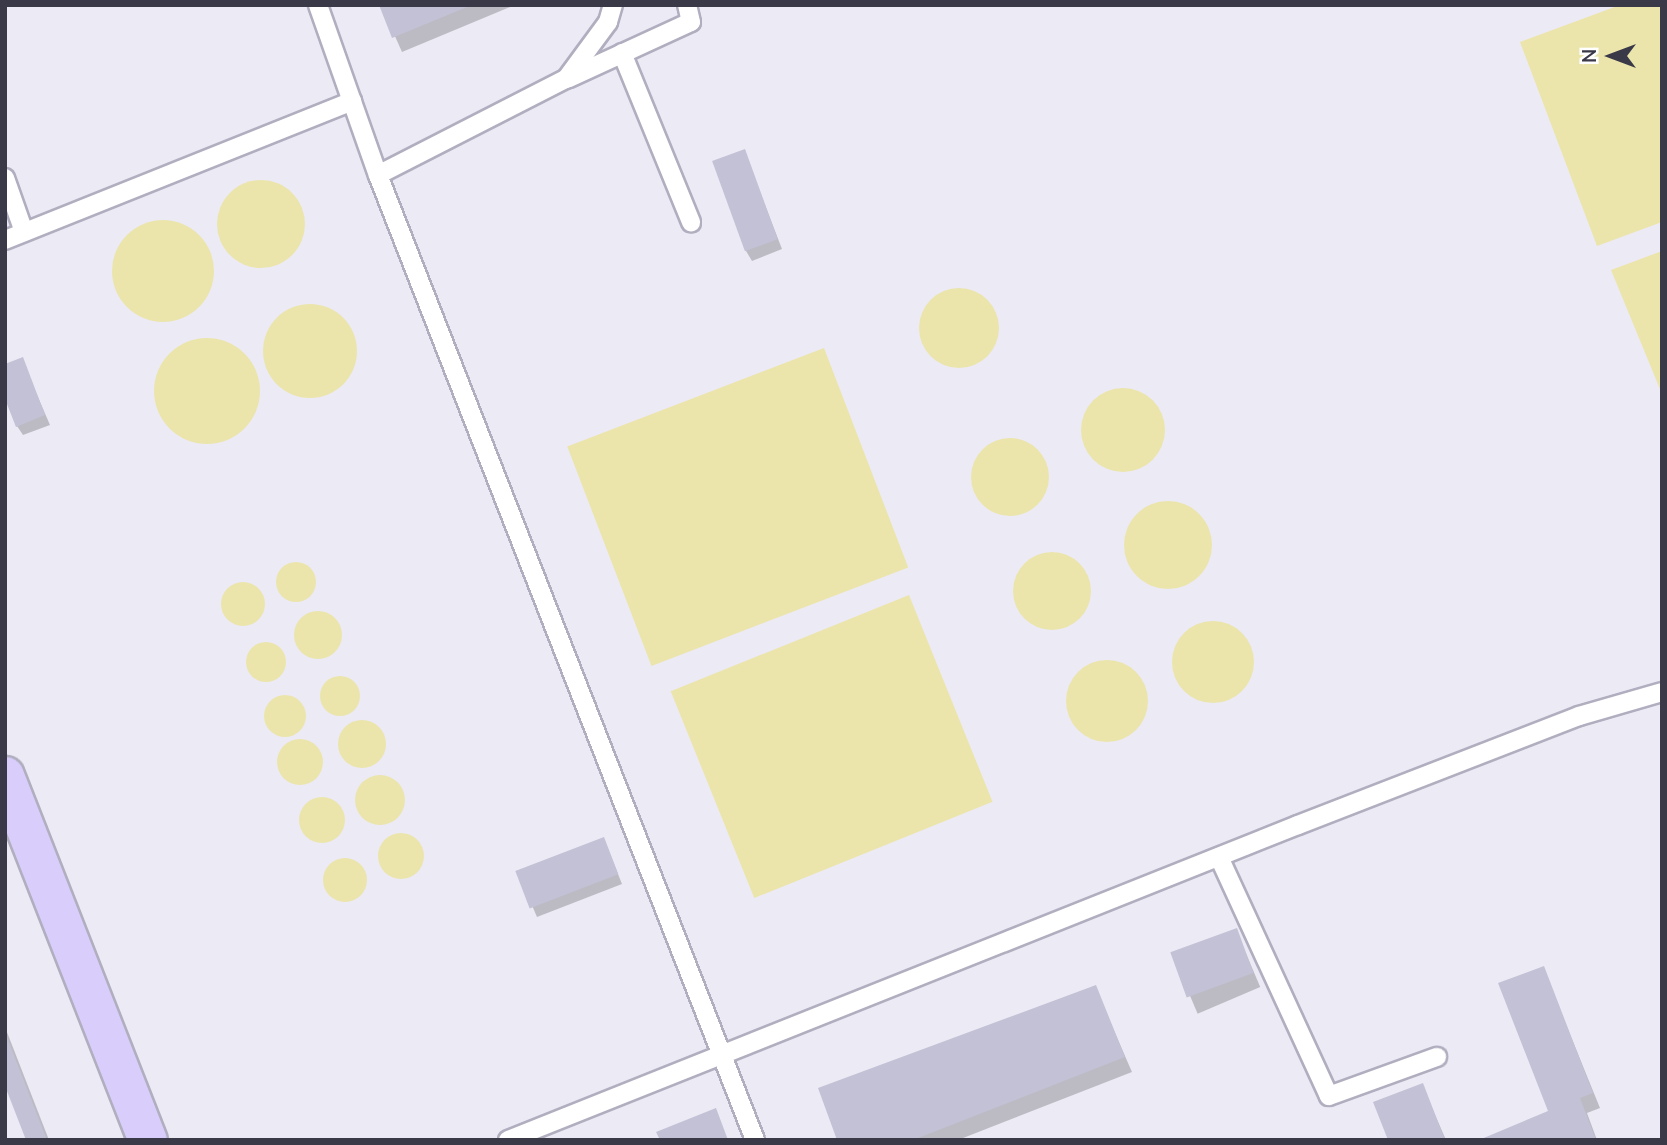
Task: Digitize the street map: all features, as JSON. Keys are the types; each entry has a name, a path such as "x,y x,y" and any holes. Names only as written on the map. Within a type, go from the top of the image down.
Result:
{"main road":[{"path":"5,776 148,1140"}],"lane":[{"path":"318,5 378,175 755,1140"},
{"path":"566,79 608,22 613,5"},
{"path":"378,175 566,79 691,22 687,5"},
{"path":"622,53 691,222"},
{"path":"5,240 352,101"},
{"path":"5,178 24,232"},
{"path":"508,1140 1579,716 1662,692"},
{"path":"1219,857 1329,1096 1437,1057"}],"shaded area":[{"path":"1620,5 1662,5 1662,222 1597,246 1520,42"},
{"path":"261,180 286,187 298,199 305,224 298,249 286,261 261,268 236,261 224,249 217,224 224,199 236,187"},
{"path":"163,220 192,228 206,242 214,271 206,300 192,314 163,322 134,314 120,300 112,271 120,242 134,228"},
{"path":"1662,251 1662,394 1611,270"},
{"path":"959,288 974,291 987,300 996,313 999,328 996,343 987,356 974,365 959,368 944,365 931,356 922,343 919,328 922,313 931,300 944,291"},
{"path":"310,304 328,308 343,318 353,333 357,351 353,369 343,384 328,394 310,398 292,394 277,384 267,369 263,351 267,333 277,318 292,308"},
{"path":"207,338 227,342 245,353 256,371 260,391 256,411 245,429 227,440 207,444 187,440 169,429 158,411 154,391 158,371 169,353 187,342"},
{"path":"824,348 908,567 651,666 567,447"},
{"path":"1123,388 1146,395 1158,407 1165,430 1158,453 1146,465 1123,472 1100,465 1088,453 1081,430 1088,407 1100,395"},
{"path":"1002,438 1018,438 1032,444 1043,455 1049,469 1049,485 1043,499 1032,510 1018,516 1002,516 988,510 977,499 971,485 971,469 977,455 988,444"},
{"path":"1168,501 1185,505 1199,514 1208,528 1212,545 1208,562 1199,576 1185,585 1168,589 1151,585 1137,576 1128,562 1124,545 1128,528 1137,514 1151,505"},
{"path":"1052,552 1067,555 1080,563 1088,576 1091,591 1088,606 1080,619 1067,627 1052,630 1037,627 1024,619 1016,606 1013,591 1016,576 1024,563 1037,555"},
{"path":"296,562 304,563 310,568 315,574 315,590 310,596 304,601 296,602 288,601 282,596 277,590 276,582 277,574 282,568 288,563"},
{"path":"243,582 259,588 265,604 259,620 243,626 227,620 221,604 227,588"},
{"path":"909,595 993,802 754,898 671,691"},
{"path":"318,611 335,618 342,635 335,652 318,659 301,652 294,635 301,618"},
{"path":"1213,621 1229,624 1242,633 1251,646 1254,662 1251,678 1242,691 1229,700 1213,703 1197,700 1184,691 1175,678 1172,662 1175,646 1184,633 1197,624"},
{"path":"266,642 274,643 280,648 285,654 285,670 280,676 274,681 266,682 258,681 252,676 247,670 246,662 247,654 252,648 258,643"},
{"path":"1107,660 1123,664 1136,672 1144,685 1148,701 1144,717 1136,730 1123,738 1107,742 1091,738 1078,730 1070,717 1066,701 1070,685 1078,672 1091,664"},
{"path":"340,676 348,677 354,682 359,688 359,704 354,710 348,715 340,716 332,715 326,710 321,704 320,696 321,688 326,682 332,677"},
{"path":"285,695 300,701 306,716 300,731 285,737 270,731 264,716 270,701"},
{"path":"362,720 371,721 379,727 385,735 385,753 379,761 371,767 362,768 353,767 345,761 339,753 338,744 339,735 345,727 353,721"},
{"path":"300,739 317,745 323,762 317,779 300,785 283,779 277,762 283,745"},
{"path":"380,775 398,782 405,800 398,818 380,825 362,818 355,800 362,782"},
{"path":"322,797 338,804 345,820 338,836 322,843 306,836 299,820 306,804"},
{"path":"401,833 417,840 424,856 417,872 401,879 385,872 378,856 385,840"},
{"path":"345,858 354,859 361,864 366,871 366,889 361,896 354,901 345,902 336,901 329,896 324,889 323,880 324,871 329,864 336,859"}],"building":[{"path":"379,5 472,5 392,38"},
{"path":"745,149 778,239 745,251 712,161"},
{"path":"23,357 45,415 16,427 5,399 5,364"},
{"path":"604,837 618,874 530,908 515,871"},
{"path":"1237,928 1253,973 1187,997 1170,952"},
{"path":"1544,966 1593,1093 1580,1098 1596,1140 1479,1140 1548,1111 1498,983"},
{"path":"1096,985 1125,1057 913,1140 837,1140 818,1088"},
{"path":"5,1032 47,1140 26,1140 5,1086"},
{"path":"1423,1083 1445,1140 1388,1140 1373,1102"},
{"path":"716,1108 728,1140 660,1140 656,1132"}]}
